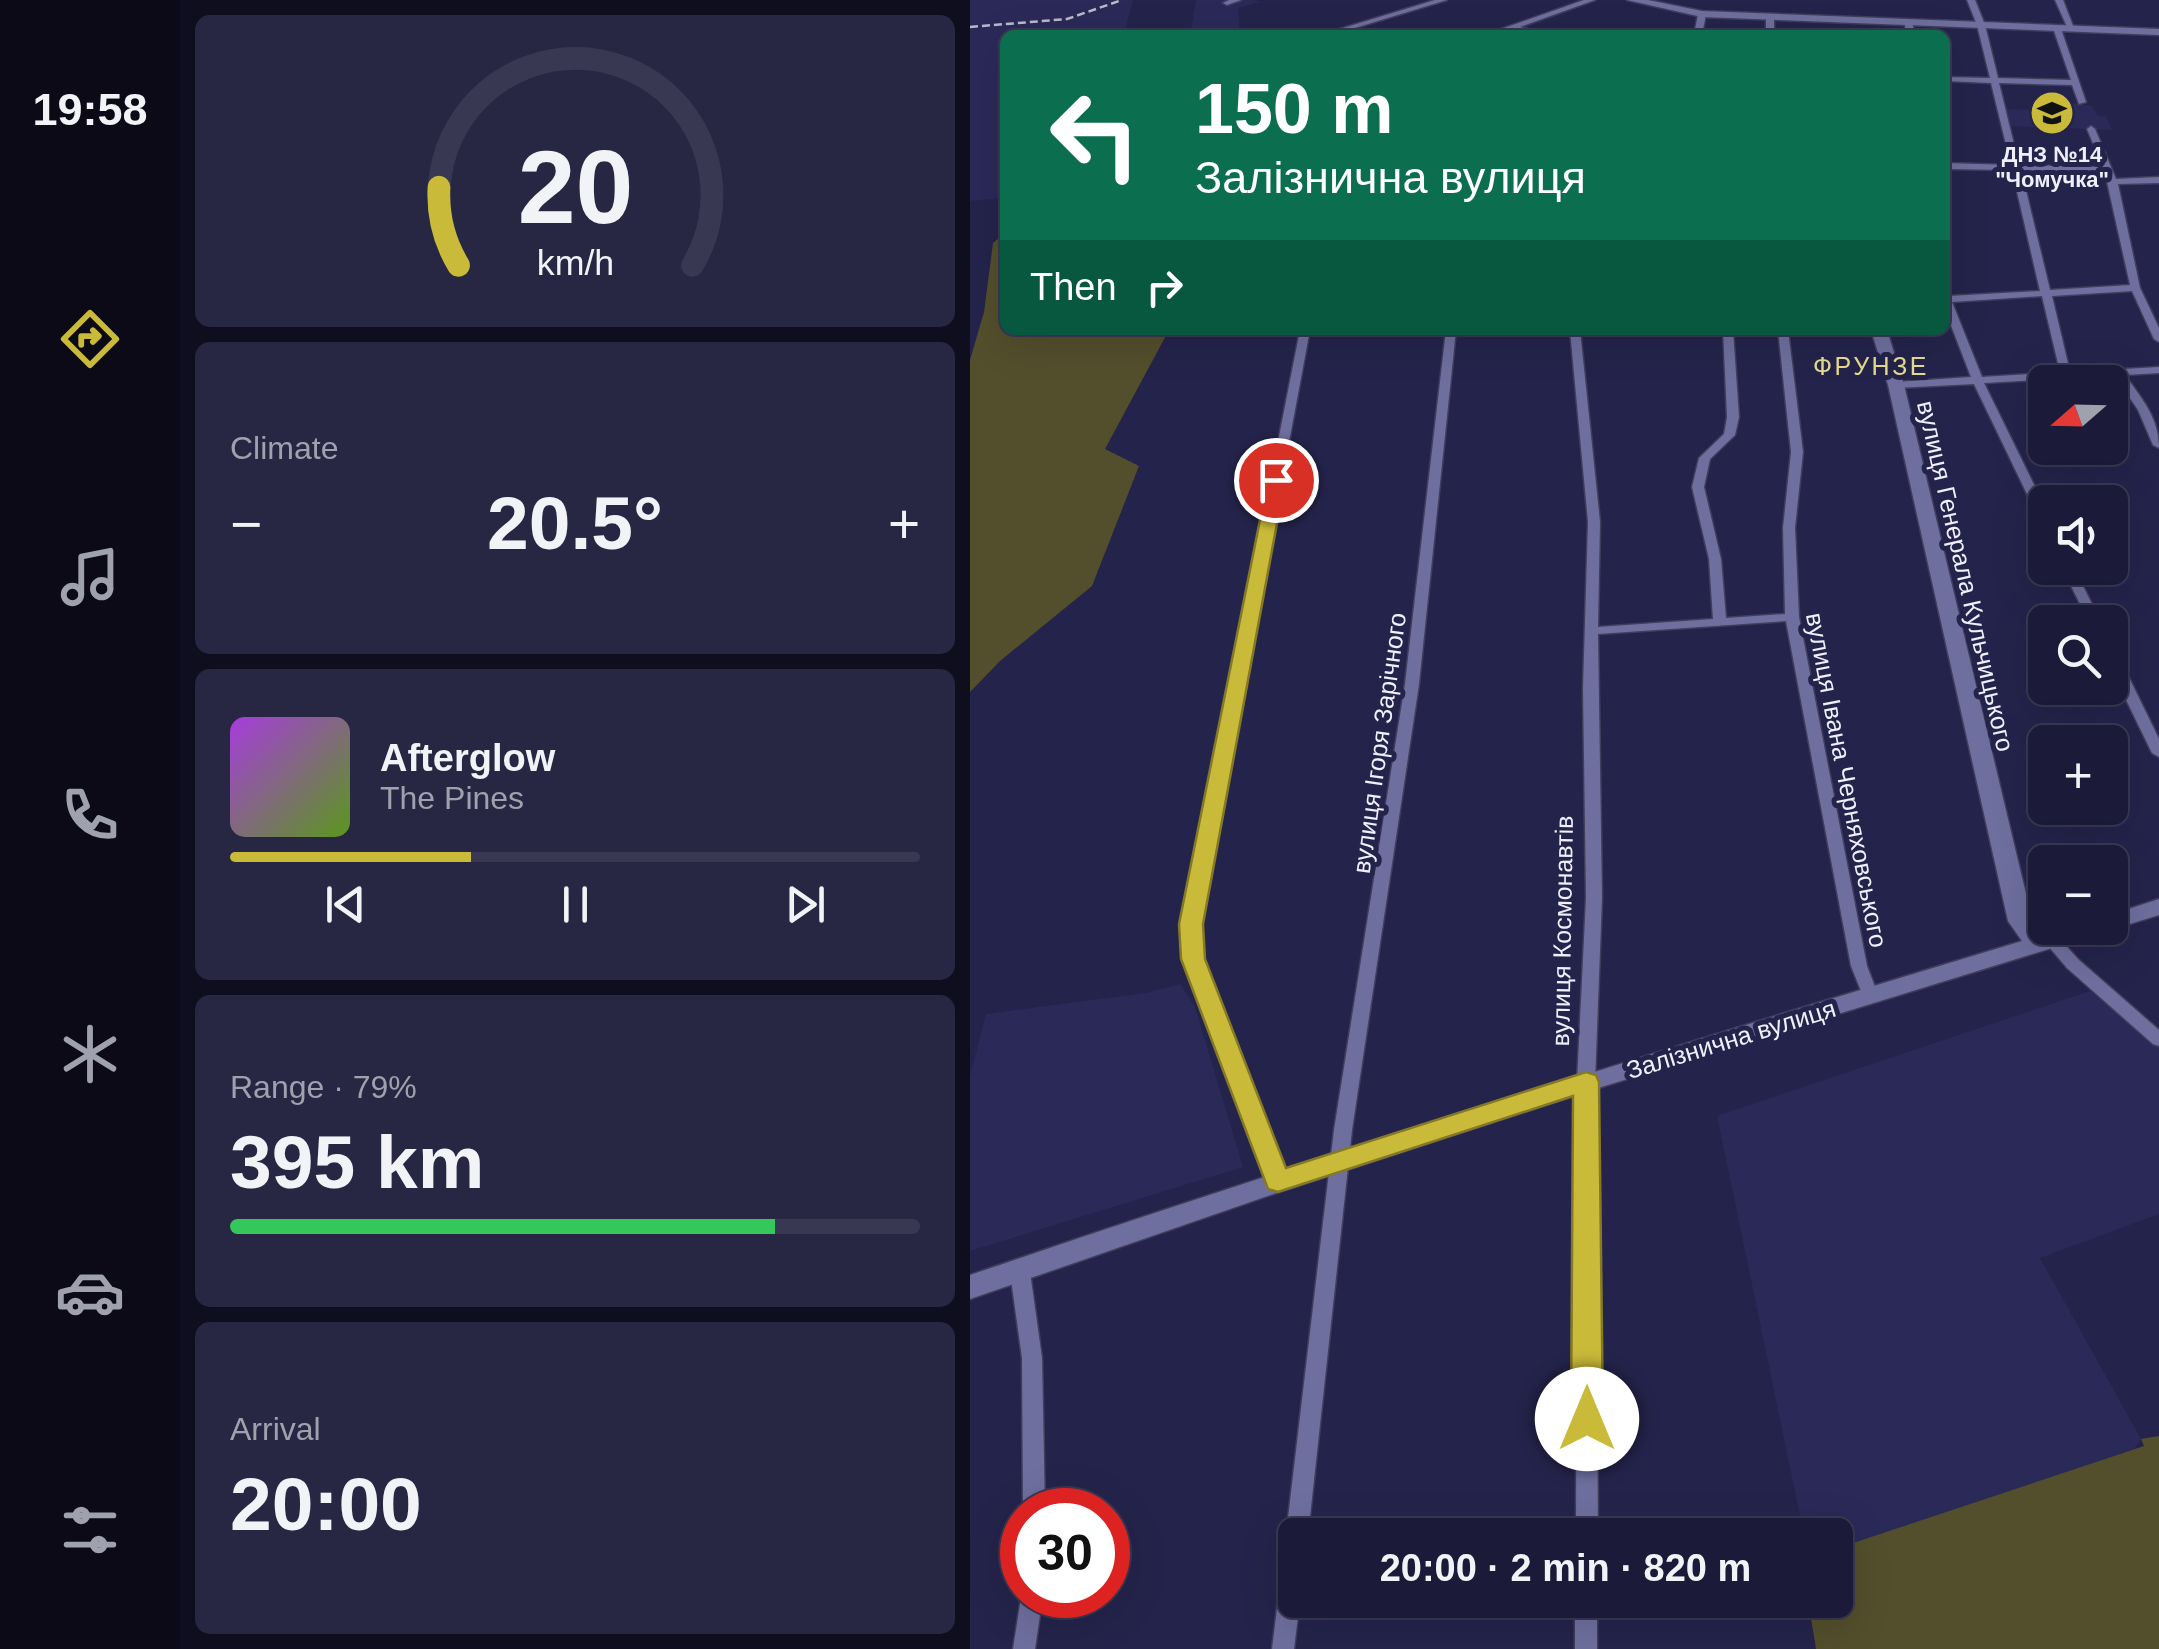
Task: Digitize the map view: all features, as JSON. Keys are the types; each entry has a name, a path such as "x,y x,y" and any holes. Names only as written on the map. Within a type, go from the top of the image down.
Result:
{"street":[{"path":"1227,3 1237,0"},
{"path":"1341,30 1443,0"},
{"path":"1502,30 1591,0"},
{"path":"1632,0 1702,14 1834,19 1909,29 1981,25 2159,32"},
{"path":"1971,0 1981,25 2063,365"},
{"path":"2060,0 2072,28"},
{"path":"1699,30 1702,14"},
{"path":"1770,17 1770,30"},
{"path":"1834,19 1835,30"},
{"path":"1511,27 1524,30"},
{"path":"2057,28 2082,102"},
{"path":"1950,79 2076,83"},
{"path":"2091,129 2112,182 2135,288 2159,340"},
{"path":"1950,166 2106,170"},
{"path":"2112,182 2159,180"},
{"path":"1950,298 2135,288"},
{"path":"1950,311 1978,382 2028,485"},
{"path":"1278,1181 1193,959 1191,924 1304,335"},
{"name":"вулиця Ігоря Зарічного","path":"1299,1518 1341,1162 1412,684 1450,335"},
{"name":"вулиця Космонавтів","path":"1575,335 1594,522 1594,898 1586,1082 1586,1518"},
{"path":"1720,623 1715,559 1698,486 1705,458 1728,435 1734,416 1728,335"},
{"name":"вулиця Івана Черняховського","path":"1783,335 1797,452 1789,528 1792,618 1859,966 1871,998"},
{"name":"вулиця Генерала Кульчицького","path":"1881,335 1896,385 2020,921 2028,928"},
{"path":"2128,372 2159,370"},
{"path":"1896,385 2028,379"},
{"path":"2128,387 2144,410 2159,445"},
{"path":"1591,631 1792,618"},
{"path":"2128,690 2159,753"},
{"path":"2128,916 2159,907"},
{"name":"Залізнична вулиця","path":"970,1287 1278,1181 1586,1082 2039,945"},
{"path":"2048,945 2159,1040"},
{"path":"1020,1272 1032,1358 1034,1488"},
{"path":"1024,1649 1029,1618"},
{"path":"1282,1649 1286,1618"},
{"path":"1586,1618 1586,1649"}],"shaded area":[{"path":"970,0 1133,0 1125,30 1000,30 1000,198 970,201"},
{"path":"1196,0 1260,2 1238,8 1240,30 1191,30"},
{"name":"ДНЗ №14 \"Чомучка\"","path":"2058,101 2092,106 2098,116 2106,116 2112,130 2011,126 2006,109 2050,110 2049,105 2058,105"},
{"path":"1000,237 1000,335 1166,335 1105,449 1139,466 1092,586 1000,661 970,692 970,360 984,312 993,243"},
{"path":"1180,984 1195,1007 1243,1167 970,1251 970,1076 986,1014 1146,993"},
{"path":"2090,991 2159,1046 2159,1214 2040,1258 2141,1439 2134,1449 1853,1543 1853,1518 1800,1518 1717,1116"},
{"path":"2159,1436 2159,1649 1816,1649 1811,1618 1853,1618 1853,1543 2144,1446 2141,1439"}],"railway":[{"path":"970,27 1067,19 1122,0"}],"place":[{"name":"ДНЗ №14 \"Чомучка\"","path":"2052,113"}],"district":[{"name":"ФРУНЗЕ","path":"1871,366"}],"route":[{"path":"1276,480 1191,924 1193,959 1278,1181 1586,1082 1587,1419"}]}
